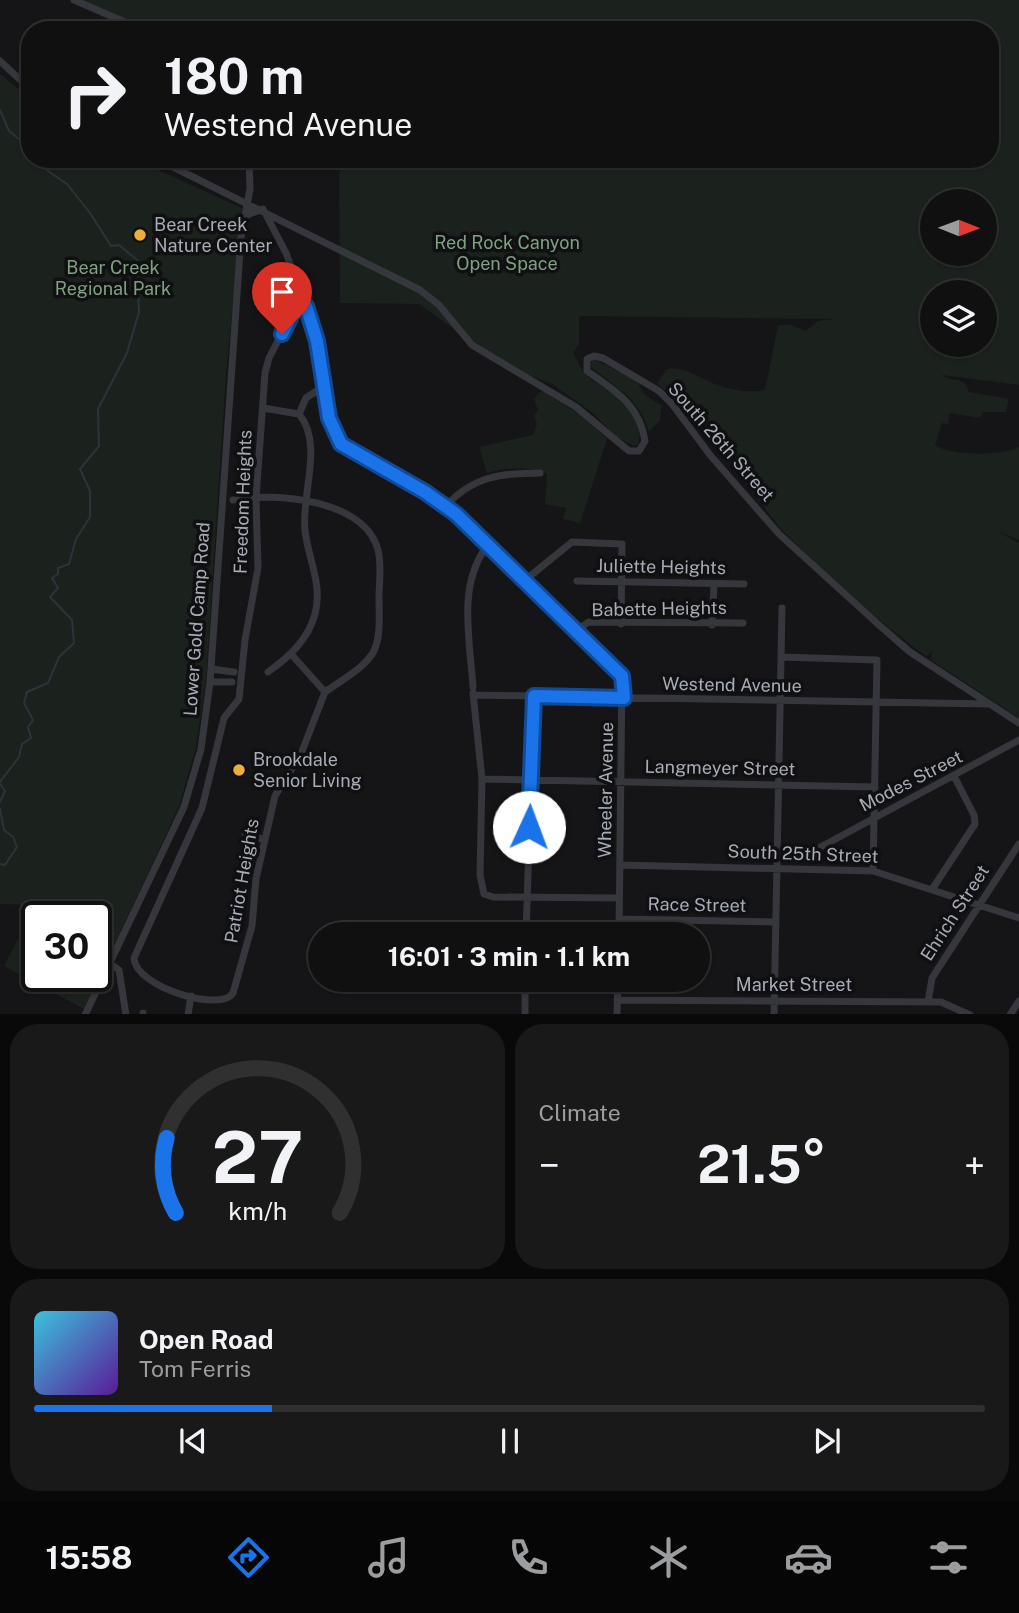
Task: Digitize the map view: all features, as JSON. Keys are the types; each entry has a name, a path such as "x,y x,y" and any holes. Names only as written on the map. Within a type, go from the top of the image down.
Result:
{"street":[{"path":"74,0 122,21"},
{"path":"0,61 21,81"},
{"name":"South 26th Street","path":"176,168 263,209 420,290 439,304 472,345 576,407 629,451 639,451 645,441 637,414 619,394 587,371 587,359 594,356 603,358 659,391 788,544 910,652 1019,723"},
{"name":"Lower Gold Camp Road","path":"112,957 184,807 201,749 211,669 249,168"},
{"path":"244,220 248,214 263,209"},
{"name":"Wheeler Avenue","path":"263,209 286,253 306,306 317,341 332,428 346,450 446,506 622,676 624,698 619,919"},
{"name":"Freedom Heights","path":"189,995 168,990 146,979 134,964 134,958 202,808 224,718 239,699 243,649 258,568 256,498 269,358 294,310 306,306"},
{"path":"299,414 306,398 324,386"},
{"path":"263,408 299,414 306,422 310,438 304,531 316,576 317,602 312,622 291,654 268,672"},
{"path":"446,506 458,493 491,475 540,473"},
{"path":"233,500 256,498 328,504 340,509 368,532 375,542 380,559 378,634 374,651 363,663 325,692 291,654"},
{"path":"524,581 572,542 622,544 621,623"},
{"path":"487,546 481,554 468,594 473,691 482,779 480,875 484,894 493,897 619,898"},
{"name":"Juliette Heights","path":"577,581 744,584"},
{"path":"712,624 714,584"},
{"path":"774,1014 782,608"},
{"name":"Babette Heights","path":"576,631 589,622 743,623"},
{"path":"781,657 877,660 873,871"},
{"path":"210,681 230,682 231,671 211,669"},
{"name":"Westend Avenue","path":"473,691 534,696 991,704"},
{"name":"Patriot Heights","path":"189,995 219,1002 230,998 233,993 252,926 256,879 275,796 301,754 325,692"},
{"path":"526,922 534,696"},
{"name":"Modes Street","path":"817,849 1019,740"},
{"path":"933,888 975,820 954,776"},
{"name":"Langmeyer Street","path":"482,779 875,787"},
{"path":"245,832 264,840"},
{"name":"Ehrich Street","path":"928,1002 932,978 1019,844"},
{"name":"South 25th Street","path":"620,864 873,871 933,888 1019,918"},
{"name":"Race Street","path":"619,919 776,922"},
{"path":"112,965 118,970 126,1014"},
{"name":"Lower Gold Camp Road","path":"85,1014 95,992"},
{"path":"525,992 525,1014"},
{"path":"617,992 617,1014"},
{"path":"188,1014 189,995"},
{"name":"Market Street","path":"617,1000 928,1002 948,1003 970,1014"},
{"path":"1010,1014 1019,1001"}],"green space":[{"name":"Red Rock Canyon Open Space","path":"81,0 1019,0 1019,385 942,375 961,381 969,392 1009,399 1006,412 983,412 980,418 950,413 948,424 942,423 935,445 942,449 976,454 1019,447 1019,540 995,530 1019,543 1019,718 931,660 932,650 927,657 834,580 781,529 691,413 657,383 667,369 674,369 734,389 765,390 778,325 791,325 806,331 818,321 835,319 579,316 579,344 573,353 586,375 625,404 638,422 638,444 634,446 618,438 593,413 552,384 507,367 419,304 340,303 339,168 999,168 999,21 129,21"},
{"name":"Bear Creek Regional Park","path":"0,74 21,91 21,168 154,168 242,208 226,375 206,680 196,747 179,807 112,949 112,901 21,901 21,905 0,904"},
{"path":"592,358 638,381 647,396 662,405 660,420 649,432 642,414 629,397 591,367"},
{"path":"542,390 586,419 607,439 580,523 563,519 566,508 545,504 547,474 517,469 487,473 479,447 533,435 537,424 534,415 538,410 534,399"},
{"name":"Bear Creek Regional Park","path":"21,934 21,975 4,966"},
{"name":"Bear Creek Regional Park","path":"52,992 92,992 84,1009"}],"waterway":[{"path":"0,110 9,131 21,141"},
{"path":"0,782 19,757 22,744 31,738 28,727 33,720 24,703 27,692 48,683 59,657 74,643 72,620 50,597 58,588 52,578 58,574 58,568 69,564 76,539 90,517 90,491 80,469 99,446 98,409 127,353 139,312 137,260 119,245 111,246 67,184 46,168"},
{"path":"0,784 5,791 0,802"},
{"path":"0,809 4,830 13,837 17,847 5,865 0,864"}],"place":[{"name":"Bear Creek Nature Center","path":"140,235"},
{"name":"Brookdale Senior Living","path":"239,770"}],"route":[{"path":"282,334 294,310 306,306 317,341 329,418 336,437 346,450 425,492 456,514 622,676 624,698 534,696 529,827"}]}
